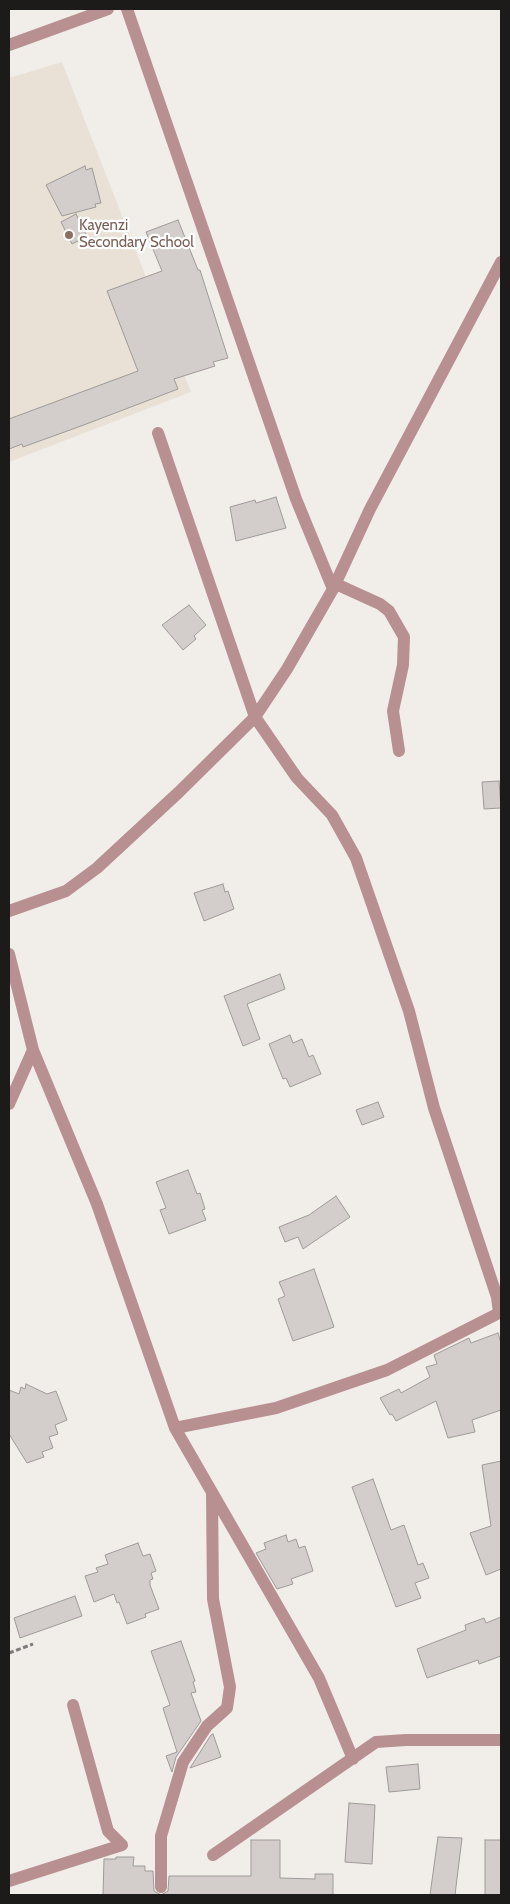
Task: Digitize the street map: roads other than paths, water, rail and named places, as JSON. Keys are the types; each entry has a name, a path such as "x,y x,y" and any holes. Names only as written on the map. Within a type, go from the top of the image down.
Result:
{"street":[{"path":"9,44 108,9"},
{"path":"128,9 296,499 333,588"},
{"path":"9,911 66,891 97,868 179,792 255,717 287,669 333,588 370,509 501,262"},
{"path":"158,433 255,717 297,778 332,815 356,858 409,1011 434,1108 496,1297 499,1313 387,1370 276,1408 176,1428"},
{"path":"333,588 336,584 380,604 389,611 404,637 403,665 393,711 399,751"},
{"path":"9,954 33,1050 97,1204 176,1428 319,1678 353,1758"},
{"path":"9,1104 33,1050"},
{"path":"161,1887 161,1836 183,1762 207,1726 226,1708 230,1687 213,1599 212,1490"},
{"path":"9,1881 122,1845 108,1831 72,1705"},
{"path":"213,1855 376,1742 406,1740 501,1740"}],"place":[{"name":"Kayenzi Secondary School","path":"69,235"}]}
